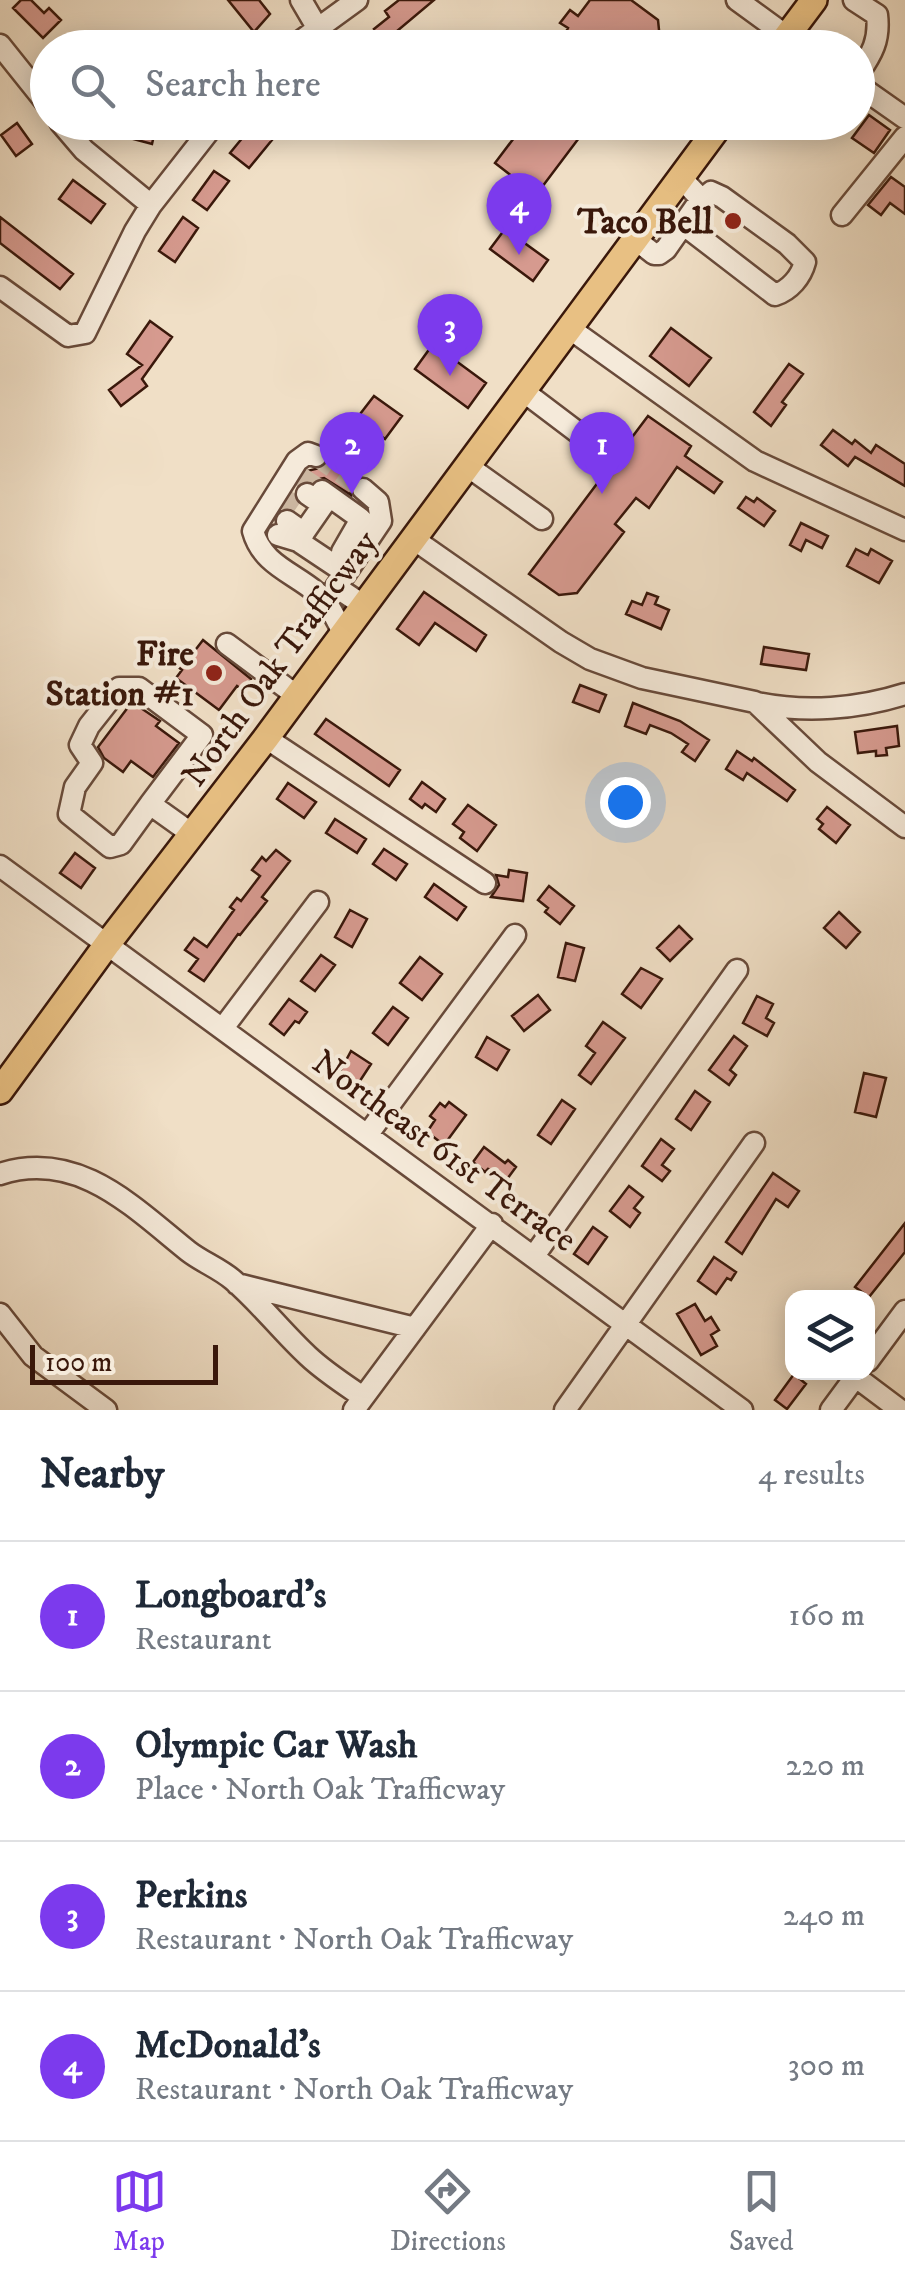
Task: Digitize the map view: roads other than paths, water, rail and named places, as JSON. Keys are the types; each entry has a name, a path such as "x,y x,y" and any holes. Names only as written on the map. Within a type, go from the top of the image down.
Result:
{"main road":[{"path":"797,30 814,0"},
{"name":"North Oak Trafficway","path":"0,1091 709,140"}],"street":[{"path":"301,0 318,29 356,0"},
{"path":"738,0 773,30"},
{"path":"854,0 877,15 875,48"},
{"path":"0,44 30,82"},
{"path":"875,97 905,118"},
{"path":"842,215 905,137"},
{"path":"75,140 151,204"},
{"path":"0,287 68,336 85,334 120,258 151,204 202,140"},
{"path":"681,178 700,195 701,202"},
{"path":"635,239 659,254 711,192 787,244 805,262 802,272 786,292 775,295 684,225"},
{"path":"569,328 756,461 905,530"},
{"path":"522,391 597,448"},
{"path":"316,456 302,456 289,507 336,578 363,605"},
{"path":"466,464 542,520"},
{"path":"336,578 382,520 378,502 363,489"},
{"path":"336,578 266,556 253,530 289,507 361,519 342,552 331,608 343,632"},
{"path":"412,538 561,642 642,678 782,708 833,708 905,694"},
{"path":"227,644 297,696"},
{"path":"119,688 139,688 202,735 150,804 121,844 110,847 69,814 76,786 92,764 80,744 119,688"},
{"path":"755,702 818,762 905,827"},
{"path":"266,738 484,884"},
{"path":"150,804 192,834"},
{"name":"Northeast 61st Terrace","path":"0,866 742,1410"},
{"path":"224,1028 318,902"},
{"path":"368,1134 516,935"},
{"path":"534,1256 736,970"},
{"path":"564,1410 754,1143"},
{"path":"0,1174 47,1167 91,1181 136,1206 236,1284 358,1404 492,1224"},
{"path":"236,1284 415,1328"},
{"path":"875,1351 905,1311"},
{"path":"0,1314 33,1356 106,1410"},
{"path":"831,1410 854,1380"},
{"path":"871,1380 900,1410"}],"tunnel":[{"path":"316,456 363,489"},
{"path":"301,477 322,491"},
{"path":"285,499 297,507"}],"place":[{"name":"Taco Bell","path":"733,221"},
{"name":"McDonald's","path":"519,255"},
{"name":"Perkins","path":"450,376"},
{"name":"Olympic Car Wash","path":"352,494"},
{"name":"Longboard's","path":"602,494"},
{"name":"Fire Station #1","path":"214,673"}]}
